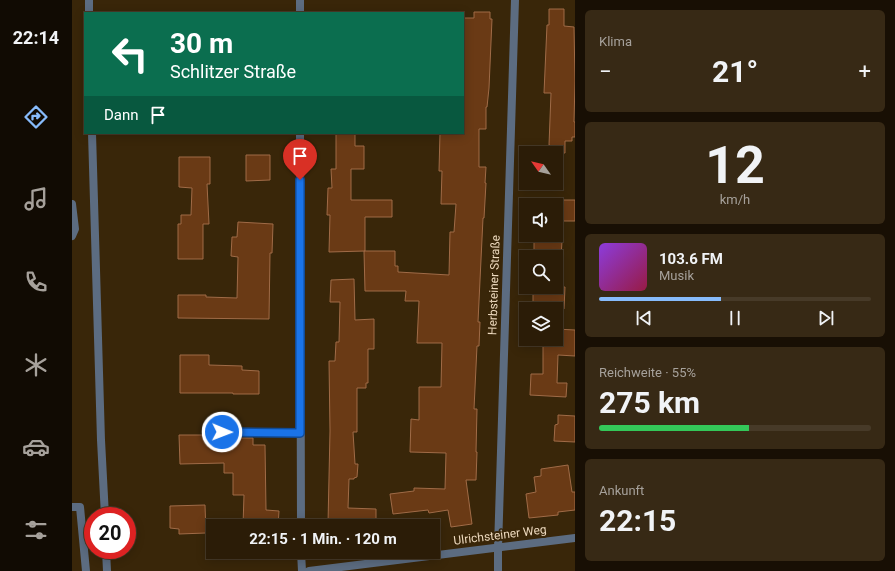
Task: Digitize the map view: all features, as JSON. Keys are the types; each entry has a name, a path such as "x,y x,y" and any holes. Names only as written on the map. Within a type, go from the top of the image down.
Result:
{"street":[{"path":"89,0 90,12"},
{"path":"300,0 300,12"},
{"name":"Herbsteiner Straße","path":"498,571 515,0"},
{"path":"92,134 100,432 104,507"},
{"path":"300,134 301,519"},
{"path":"72,204 75,229 72,236"},
{"path":"207,432 300,433"},
{"path":"72,507 80,507 86,571"},
{"name":"Ulrichsteiner Weg","path":"309,571 575,538"},
{"path":"107,559 108,571"},
{"path":"302,559 302,571"}],"building":[{"path":"549,9 564,9 564,26 574,27 575,137 572,137 572,141 565,141 565,153 563,153 563,146 549,145 551,93 544,93 547,25 549,25"},
{"path":"474,12 490,12 490,19 492,19 486,129 479,129 479,167 486,167 486,183 478,322 480,322 479,346 477,346 474,409 477,409 476,480 466,480 472,524 451,527 448,510 429,513 428,510 393,514 390,494 414,491 414,488 445,489 446,453 410,452 411,419 419,420 419,387 441,387 442,343 417,343 419,301 405,301 406,291 365,291 364,251 395,251 395,266 398,266 398,272 449,275 450,232 454,232 456,204 441,204 442,171 439,171 440,134 464,134 464,18 474,18"},
{"path":"336,134 355,134 355,146 364,146 364,169 351,169 351,200 392,200 392,217 365,217 365,251 329,252 330,215 327,215 328,188 332,188 331,169 336,169"},
{"path":"246,155 270,155 270,180 246,181"},
{"path":"179,157 210,157 210,184 207,184 209,224 203,224 203,259 178,259 178,224 181,224 181,215 191,215 192,188 179,187"},
{"path":"563,200 575,200 575,221 563,221"},
{"path":"238,222 273,224 272,253 270,253 269,319 178,318 178,295 206,295 206,297 237,298 238,257 231,256 232,237 237,237"},
{"path":"534,242 562,242 561,250 534,250"},
{"path":"354,279 355,320 374,319 374,349 368,349 368,383 366,383 366,388 357,388 357,432 353,432 355,464 358,464 357,477 354,479 349,479 348,508 376,509 376,519 328,519 330,431 329,361 335,361 336,342 339,342 340,302 330,302 331,280"},
{"path":"563,287 565,287 564,309 563,302 533,302 533,294 563,294"},
{"path":"563,329 575,330 575,356 558,355 557,383 567,383 566,397 530,395 531,374 543,374 543,346 563,346"},
{"path":"180,355 209,355 209,365 242,366 242,370 259,371 259,394 180,393"},
{"path":"558,415 575,416 575,442 554,441 555,425 558,424"},
{"path":"179,435 203,435 207,438 253,438 253,445 265,445 266,510 279,511 278,519 243,519 244,495 233,495 233,473 224,473 224,463 180,464"},
{"path":"568,465 572,492 575,492 575,510 558,512 558,515 529,518 526,494 536,492 534,477 541,476 541,469"},
{"path":"205,505 206,533 179,534 179,529 170,528 170,506"}],"route":[{"path":"222,432 300,433 300,180"}]}
